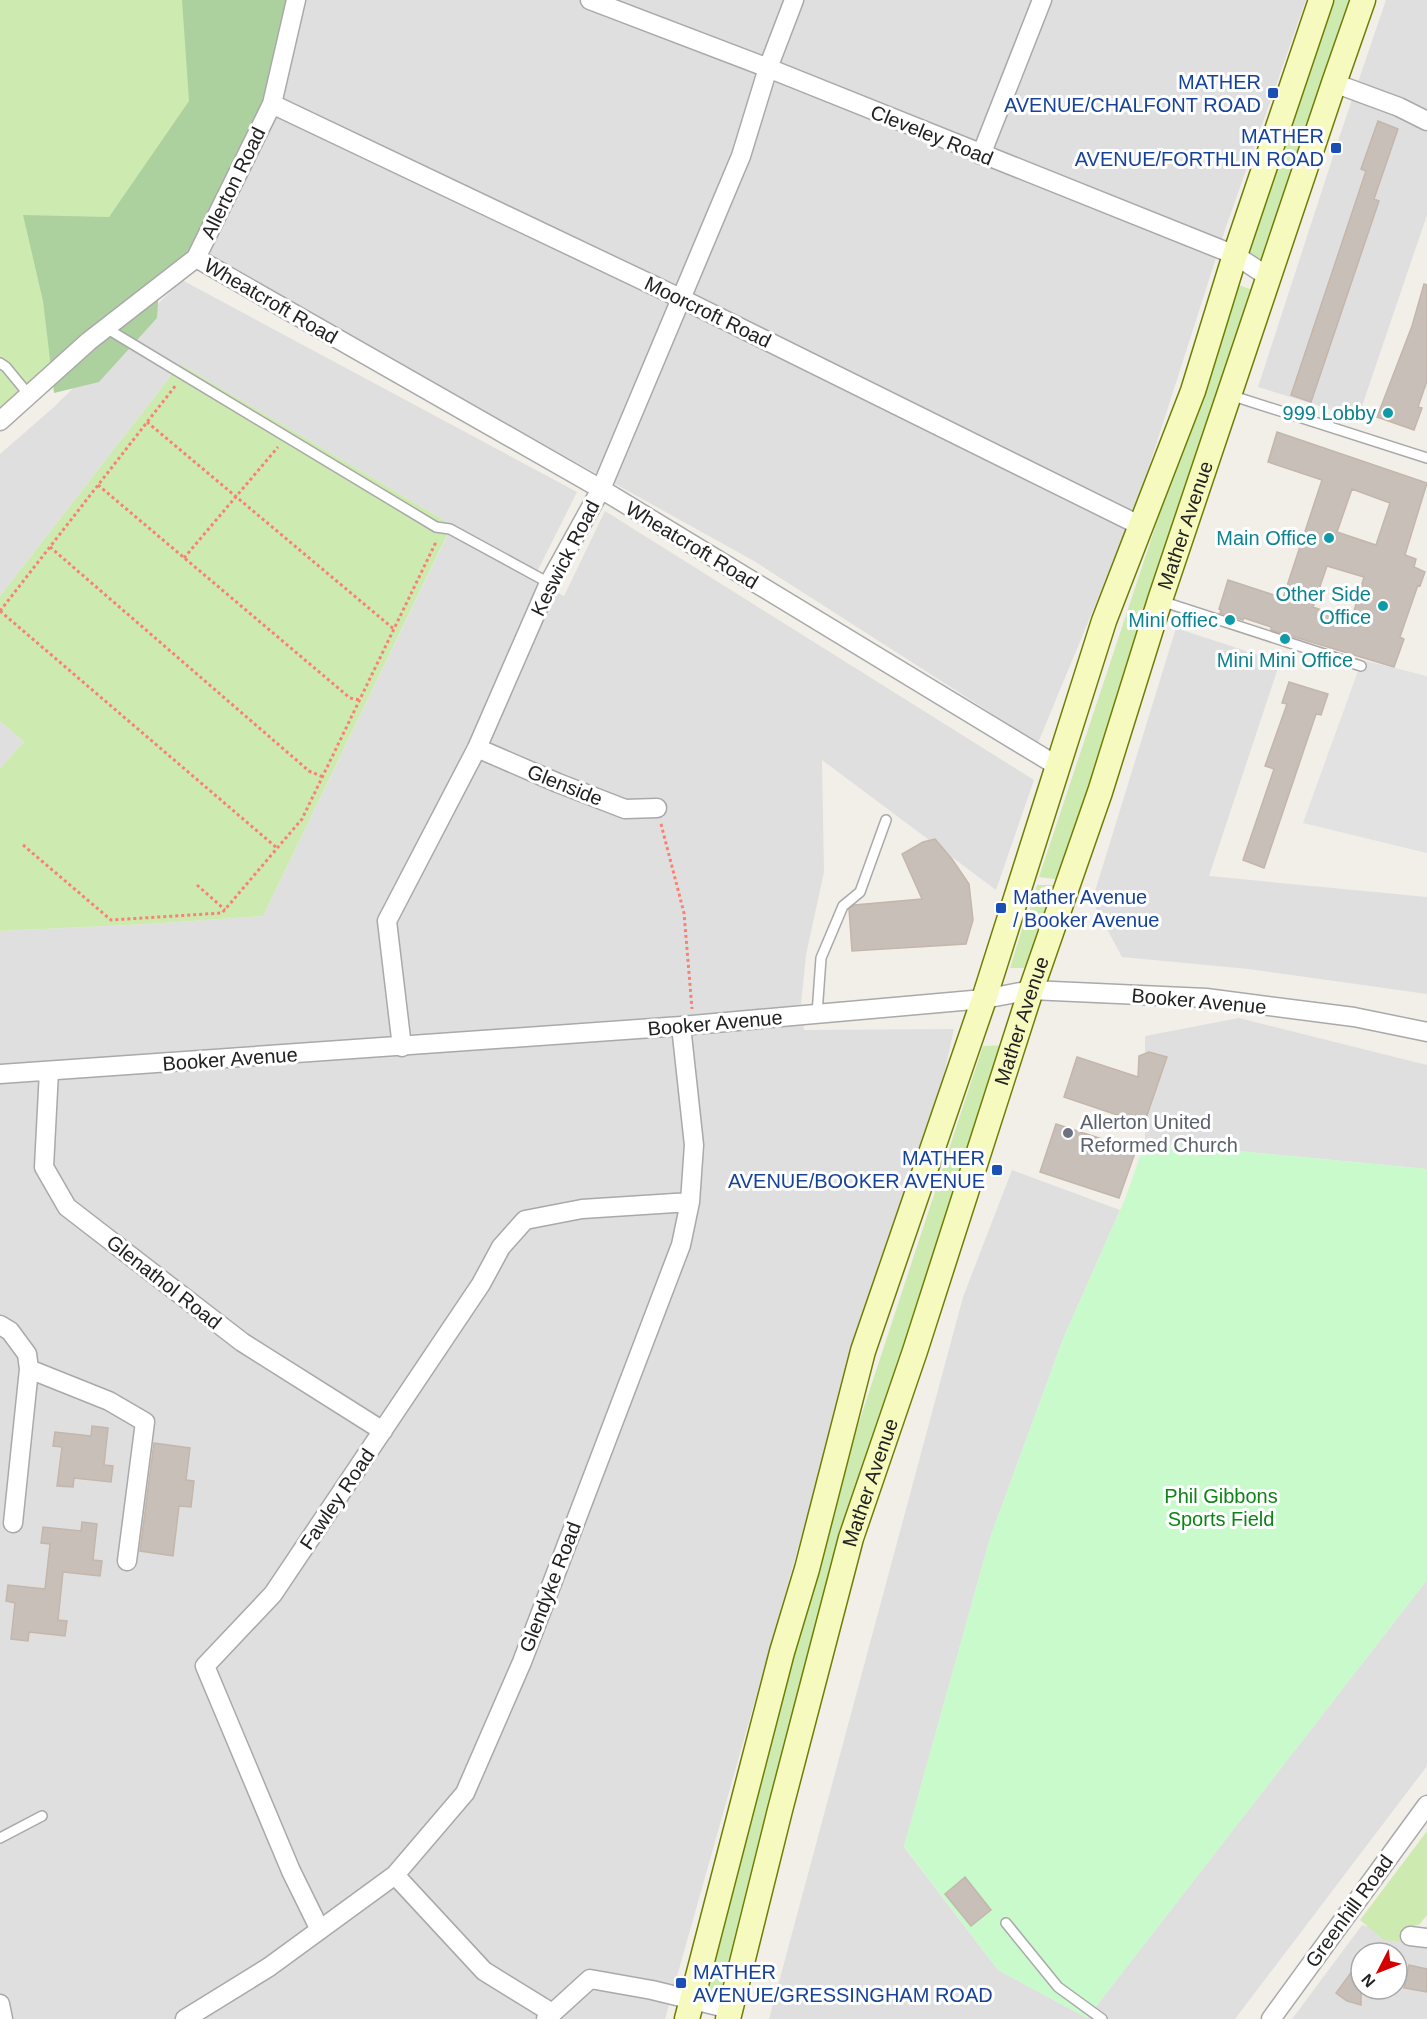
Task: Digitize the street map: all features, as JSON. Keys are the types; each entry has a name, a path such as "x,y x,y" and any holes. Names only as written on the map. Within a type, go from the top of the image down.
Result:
{"main road":[{"name":"Mather Avenue","path":"690,2010 782,1652 807,1569 863,1351 984,999 1104,621 1193,391 1234,255 1322,0"},
{"name":"Mather Avenue","path":"729,2014 800,1728 851,1538 915,1351 1031,990 1100,792 1160,600 1364,0"}],"street":[{"name":"Allerton Road","path":"0,421 106,328 196,258 272,104 296,0"},
{"name":"Cleveley Road","path":"590,0 768,68 1234,255 1270,278"},
{"name":"Keswick Road","path":"402,1047 387,921 477,748 549,583 601,489 741,156 768,68 794,0"},
{"path":"981,155 1041,0"},
{"path":"1334,83 1400,107 1427,121"},
{"name":"Moorcroft Road","path":"272,104 680,298 1141,526"},
{"name":"Wheatcroft Road","path":"196,258 601,489 1059,767"},
{"name":"Glenside","path":"477,748 625,809 657,808"},
{"name":"Booker Avenue","path":"0,1074 687,1025 984,999 1031,990 1206,998 1354,1017 1427,1032"},
{"name":"Glendyke Road","path":"185,2019 269,1967 395,1875 465,1793 522,1662 681,1245 690,1202 694,1146 687,1025"},
{"name":"Glenathol Road","path":"49,1071 44,1167 67,1207 242,1342 383,1431"},
{"name":"Fawley Road","path":"320,1930 291,1871 205,1666 273,1594 481,1284 501,1247 525,1220 582,1209 690,1202"},
{"path":"0,1325 10,1331 27,1354 29,1369 13,1523"},
{"path":"29,1369 109,1401 145,1422 127,1561"},
{"name":"Greenhill Road","path":"1271,2019 1427,1804"},
{"path":"395,1875 484,1971 549,2016 590,1979 652,1990 690,2010 729,2014"},
{"path":"0,2004 3,2019"}],"lane":[{"path":"106,328 436,527 450,529 549,583"},
{"path":"0,363 29,395"},
{"path":"1230,395 1427,458"},
{"path":"1160,600 1361,666"},
{"path":"817,1014 821,958 843,906 860,892 886,820"},
{"path":"0,1838 42,1816"},
{"path":"1006,1923 1058,1987 1102,2019"}],"path":[{"path":"183,376 0,611 277,848"},
{"path":"147,422 395,630"},
{"path":"184,558 287,437"},
{"path":"98,485 350,698 361,701"},
{"path":"23,845 111,920 222,913 303,819 443,528"},
{"path":"50,547 309,771 323,777"},
{"path":"657,808 684,913 687,1025"},
{"path":"197,885 225,910"}],"shaded area":[{"path":"299,0 1306,0 1226,227 1137,504 1038,743 754,561 325,323 205,252 296,46"},
{"path":"1386,0 1427,0 1427,215 1358,418 1258,387"},
{"path":"182,280 577,492 537,572 452,525 180,364 0,596 0,454 54,407"},
{"path":"605,511 1034,780 996,890 822,760 824,872 806,955 801,1004 804,1030 954,1029 930,1137 798,1548 665,2019 0,2019 0,931 263,916 448,534 564,596"},
{"path":"1176,628 1280,662 1209,876 1427,897 1427,994 1248,969 1122,957 1092,901"},
{"path":"1362,660 1427,676 1427,853 1303,823"},
{"path":"0,721 24,742 0,768"},
{"path":"1239,1018 1427,1065 1427,1169 1145,1142 1145,1036"},
{"path":"1012,1170 1120,1210 1063,1339 990,1538 904,1847 998,1970 1087,2018 1427,1580 1427,1766 1235,2019 769,2019 963,1297"},
{"path":"1362,1925 1427,1943 1427,2019 1292,2019 1349,1942 1349,2001 1409,2001 1409,1941 1350,1941"}],"green space":[{"path":"0,0 296,0 196,258 0,421"},
{"path":"182,0 296,0 272,104 196,258 159,287 157,318 99,382 54,393 43,301 23,215 109,217 189,101"},
{"path":"1331,0 1356,0 1266,267 1245,256"},
{"path":"1236,284 1258,292 1062,880 1039,877"},
{"path":"180,364 452,525 263,916 0,931 0,768 24,742 0,721 0,596"},
{"path":"1037,885 1060,885 1050,918 1029,912"},
{"path":"1026,916 1050,924 1035,968 1010,968"},
{"path":"1008,1045 725,2000 704,1995 707,1974 842,1474 983,1046"},
{"name":"Phil Gibbons Sports Field","path":"1145,1142 1427,1169 1427,1580 1087,2018 998,1970 904,1846 990,1538 1063,1339 1125,1199"},
{"path":"1427,1831 1427,1915 1419,1925 1406,1927 1403,1941 1384,1940 1360,1920"}],"building":[{"path":"1378,121 1398,129 1374,199 1379,201 1311,402 1291,395 1366,171 1361,169"},
{"path":"1424,284 1427,285 1427,381 1418,407 1422,408 1414,430 1377,417 1412,326"},
{"name":"Main Office","path":"1277,432 1427,483 1405,555 1416,559 1414,567 1425,572 1420,586 1418,585 1400,637 1404,639 1394,667 1271,630 1271,627 1244,618 1243,620 1220,613 1219,609 1228,580 1283,598 1322,480 1268,462","holes":["1352,489 1390,503 1376,545 1337,532","1327,566 1364,577 1351,621 1313,607"]},
{"path":"1289,682 1328,694 1321,715 1316,714 1264,868 1243,860 1274,769 1265,766 1287,704 1282,703"},
{"path":"935,839 969,884 973,920 966,944 852,951 849,909 854,905 922,899 902,854 923,842"},
{"path":"1149,1052 1167,1057 1144,1124 1064,1097 1077,1057 1138,1077 1139,1056"},
{"path":"1056,1124 1136,1150 1119,1198 1040,1172"},
{"path":"92,1426 108,1428 104,1465 113,1466 111,1482 74,1478 73,1487 57,1486 62,1447 53,1446 55,1432 91,1436"},
{"path":"154,1443 190,1448 186,1480 194,1481 191,1507 179,1506 173,1556 140,1551"},
{"path":"82,1522 97,1524 93,1560 102,1561 100,1576 63,1572 58,1620 67,1621 65,1636 29,1632 28,1641 11,1639 15,1603 6,1601 8,1585 45,1589 50,1544 41,1543 43,1527 81,1531"},
{"path":"965,1877 991,1910 971,1926 945,1894"},
{"path":"1409,1965 1427,1969 1427,1992 1409,1989"},
{"path":"1349,1975 1349,2001 1361,2001 1361,2005 1347,2001 1336,1993"}],"place":[{"name":"MATHER AVENUE/CHALFONT ROAD","path":"1273,93"},
{"name":"MATHER AVENUE/FORTHLIN ROAD","path":"1336,148"},
{"name":"999 Lobby","path":"1388,413"},
{"name":"Main Office","path":"1329,538"},
{"name":"Other Side Office","path":"1383,606"},
{"name":"Mini offiec","path":"1230,620"},
{"name":"Mini Mini Office","path":"1285,639"},
{"name":"Mather Avenue / Booker Avenue","path":"1001,908"},
{"name":"Allerton United Reformed Church","path":"1068,1133"},
{"name":"MATHER AVENUE/BOOKER AVENUE","path":"997,1170"},
{"name":"MATHER AVENUE/GRESSINGHAM ROAD","path":"681,1983"}]}
